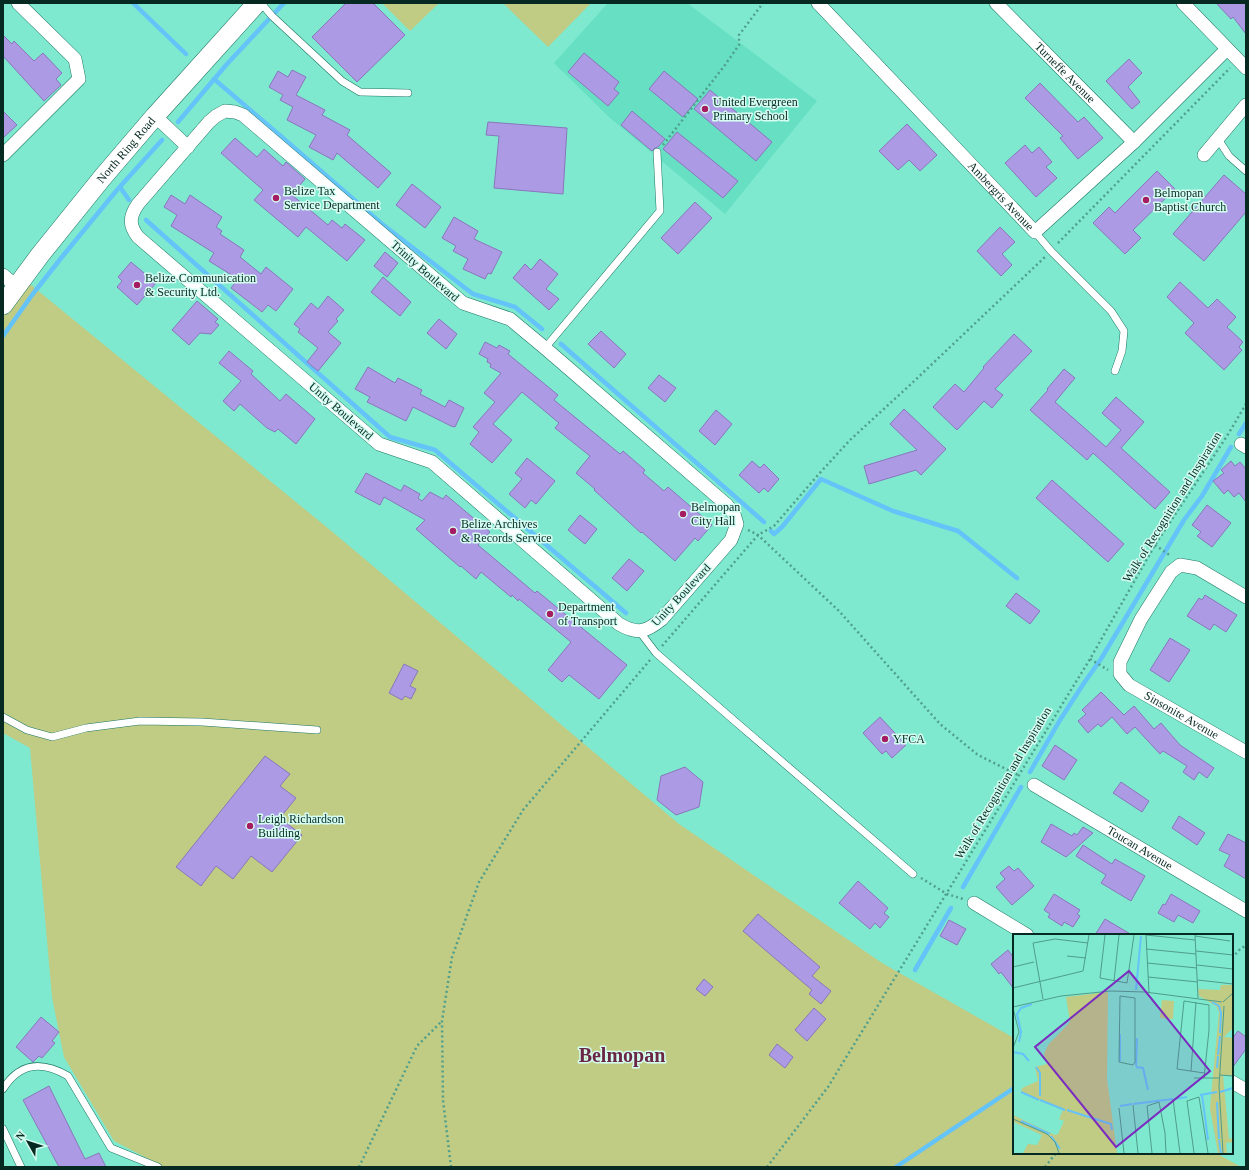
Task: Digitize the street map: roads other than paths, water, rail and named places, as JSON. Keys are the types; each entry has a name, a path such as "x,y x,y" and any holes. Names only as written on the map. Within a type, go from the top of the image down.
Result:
{"main road":[{"name":"North Ring Road","path":"3,305 10,281 40,255 155,116 257,3"}],"street":[{"path":"3,155 79,78 75,59 18,3"},
{"name":"Ambergris Avenue","path":"818,3 1034,232 1134,142 1227,49"},
{"name":"Turneffe Avenue","path":"996,3 1134,142"},
{"path":"1183,3 1242,64"},
{"path":"1204,155 1246,105"},
{"name":"Trinity Boulevard","path":"188,147 216,116 225,111 243,115 463,304 510,319 726,505 734,514 738,524"},
{"path":"155,116 188,147"},
{"name":"Unity Boulevard","path":"188,147 132,212 131,221 133,230 138,237 379,444 432,462 619,624 628,629 640,632 651,628 662,619 731,540 738,524"},
{"name":"Sinsonite Avenue","path":"1246,597 1197,568 1180,565 1171,572 1141,619 1120,662 1120,674 1129,685 1246,752"},
{"name":"Toucan Avenue","path":"1034,786 1246,911"},
{"path":"974,903 1025,934"},
{"path":"1233,1083 1246,1090"}],"lane":[{"path":"261,3 272,16 342,80 360,92 408,93"},
{"path":"1218,139 1229,156 1246,171"},
{"path":"545,348 660,211 657,152"},
{"path":"1034,232 1051,251 1112,311 1124,331 1122,351 1115,371"},
{"path":"640,632 656,653 913,874"},
{"path":"3,717 26,730 52,737 86,728 140,721 202,722 317,730"},
{"path":"3,1089 15,1075 27,1068 41,1066 56,1069 68,1076 111,1148 158,1167"},
{"path":"3,1129 21,1167"}],"waterway":[{"path":"133,3 186,54"},
{"path":"178,122 227,64 284,3"},
{"path":"214,79 382,224 473,294 515,307 542,329"},
{"path":"3,336 32,295 62,257 117,190 162,140"},
{"path":"120,187 129,200"},
{"path":"146,220 390,437 435,450 626,613"},
{"path":"561,344 764,522"},
{"path":"1239,434 1246,423"},
{"path":"1030,772 1060,720 1101,659 1184,520 1202,496 1231,447"},
{"path":"771,531 774,534 782,527 821,479 893,511 958,531 1017,578"},
{"path":"963,887 1021,787"},
{"path":"915,970 951,908"},
{"path":"896,1167 1013,1089"}],"place":[{"name":"United Evergreen Primary School","path":"705,109"},
{"name":"Belize Tax Service Department","path":"276,198"},
{"name":"Belmopan Baptist Church","path":"1146,200"},
{"name":"Belize Communication & Security Ltd.","path":"137,285"},
{"name":"Belmopan City Hall","path":"683,514"},
{"name":"Belize Archives & Records Service","path":"453,531"},
{"name":"Department of Transport","path":"550,614"},
{"name":"YFCA","path":"885,739"},
{"name":"Leigh Richardson Building","path":"250,826"}],"district":[{"name":"Belmopan","path":"622,1055"}]}
